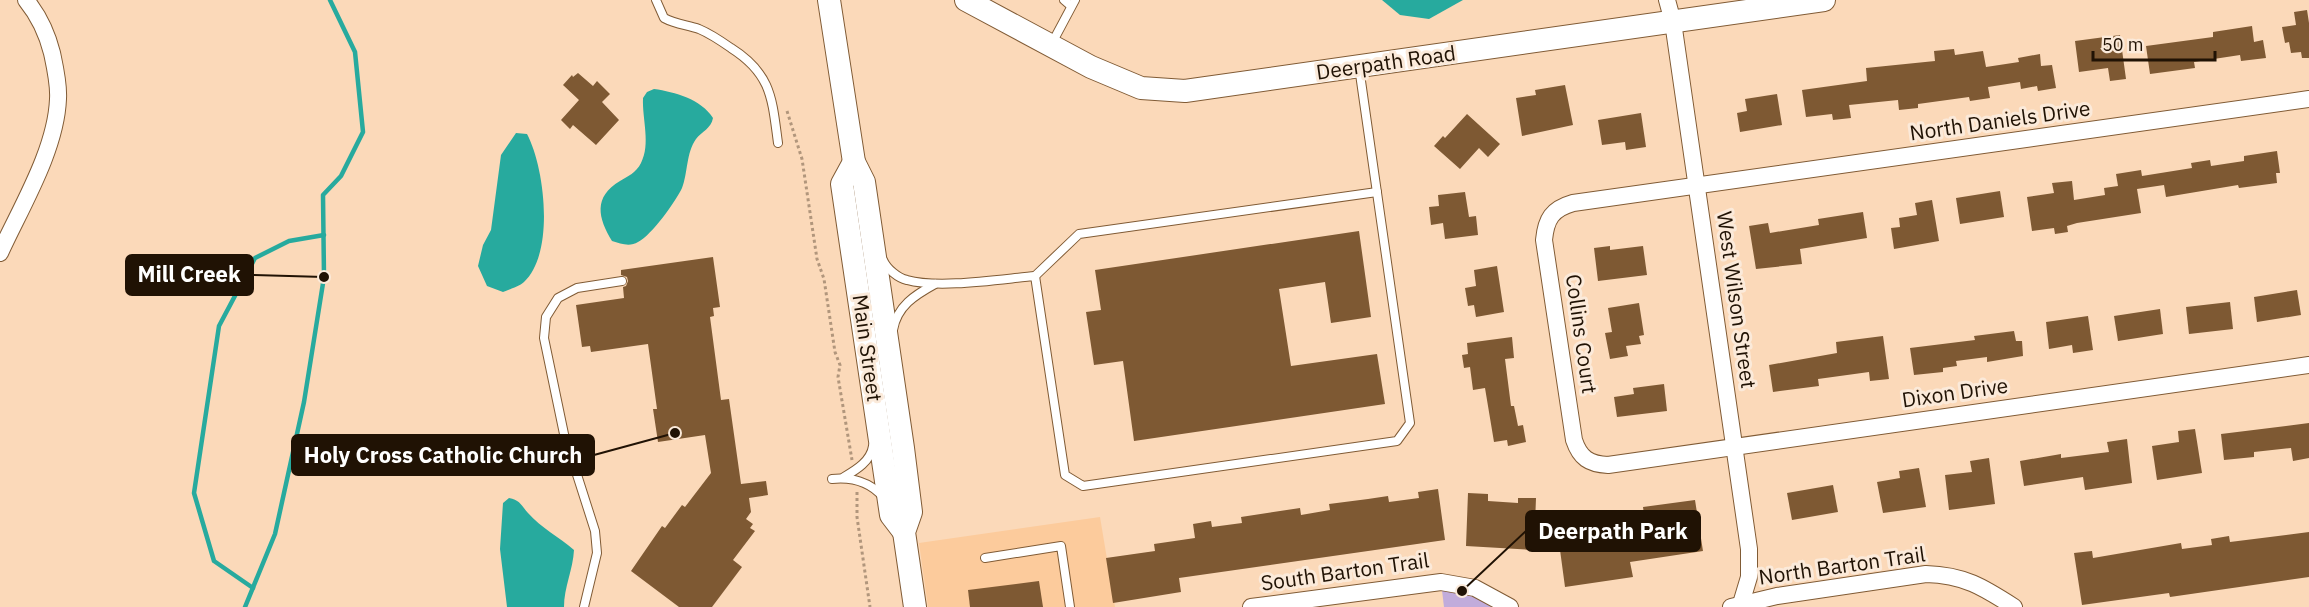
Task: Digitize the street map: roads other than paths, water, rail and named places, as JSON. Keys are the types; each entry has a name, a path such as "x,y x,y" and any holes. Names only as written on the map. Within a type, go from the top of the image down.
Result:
{"main road":[{"name":"Main Street","path":"829,0 854,162 864,182 873,234 910,512 904,532 915,607"},
{"name":"Deerpath Road","path":"966,0 1091,67 1141,88 1185,92 1824,0"},
{"name":"Main Street","path":"854,162 842,184 891,515 904,532"}],"street":[{"name":"West Wilson Street","path":"1667,0 1673,22 1749,549 1749,578 1737,606"},
{"path":"0,254 53,133 58,98 51,51 36,4"},
{"name":"North Daniels Drive","path":"1573,203 2309,99"},
{"name":"Collins Court","path":"1573,203 1561,206 1551,214 1545,226 1544,240 1574,440 1578,452 1585,460 1596,465 1608,465"},
{"name":"Dixon Drive","path":"1608,465 2309,366"},
{"name":"North Barton Trail","path":"1737,606 1777,596 1926,574 1948,575 1970,580 2014,607"},
{"name":"South Barton Trail","path":"1251,607 1441,582 1475,588 1510,607"}],"lane":[{"path":"656,0 658,9 664,18 711,34 743,55 756,67 766,84 772,102 778,143"},
{"path":"1051,45 1073,3 1064,0"},
{"path":"1035,276 1065,476 1083,486 1397,441 1410,423 1359,67"},
{"path":"873,234 885,264 891,271 910,281 935,284 1035,276 1078,234 1377,192"},
{"path":"584,607 597,553 595,531 564,434 544,338 546,316 558,298 576,288 622,281"},
{"path":"889,353 894,324 900,309 918,293 935,284"},
{"path":"832,479 844,477 859,467 872,452 877,418"},
{"path":"844,477 872,486 890,505"},
{"path":"985,558 1062,546 1070,607"}],"water":[{"path":"1382,0 1463,0 1429,19 1400,15"},
{"path":"654,89 679,94 695,101 713,118 693,145 682,188 669,209 656,226 638,242 622,244 612,241 607,232 601,216 602,201 611,187 634,172 641,163 646,140 643,98 647,92"},
{"path":"516,133 527,134 538,167 544,210 543,231 534,269 522,284 503,292 487,286 478,266 483,245 491,230 501,155"},
{"path":"509,498 518,502 539,523 574,550 564,607 507,607 500,549 503,503"}],"waterway":[{"path":"245,607 275,534 304,402 324,277 323,195 341,176 363,132 355,52 330,0"},
{"path":"253,588 214,561 194,493 219,326 255,258 289,241 324,235"}],"place":[{"name":"Mill Creek","path":"324,277"},
{"name":"Holy Cross Catholic Church","path":"675,433"},
{"name":"Deerpath Park","path":"1462,591"}]}
